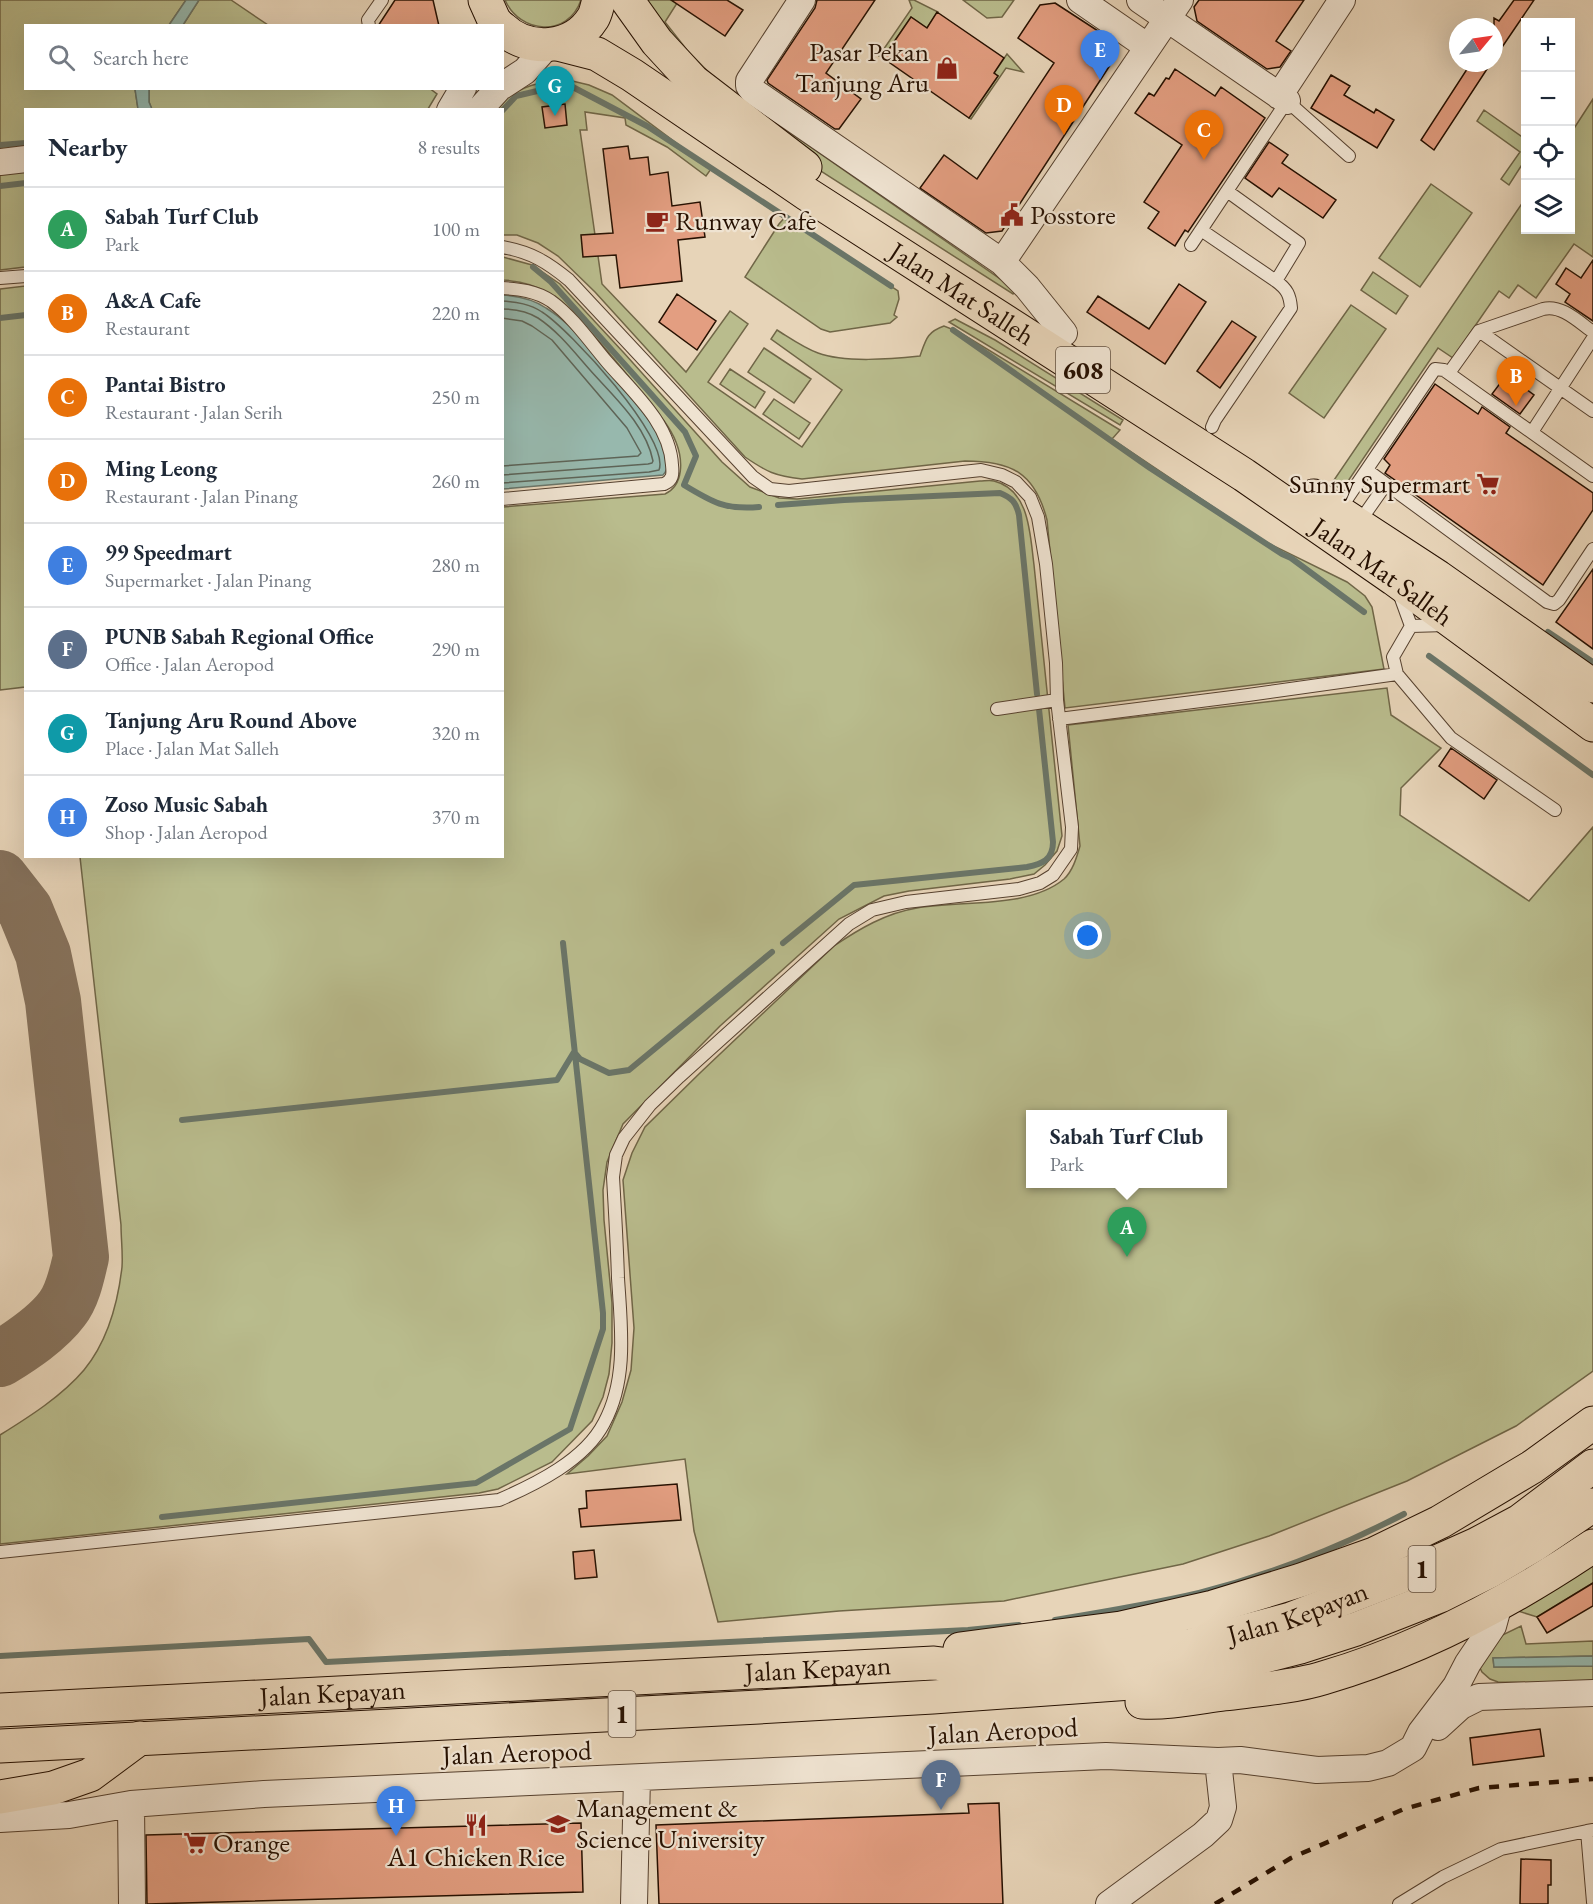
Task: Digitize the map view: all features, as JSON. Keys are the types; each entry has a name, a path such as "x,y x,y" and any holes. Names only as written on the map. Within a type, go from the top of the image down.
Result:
{"main road":[{"path":"553,44 577,34 592,18 599,0"},
{"name":"Jalan Mat Salleh","path":"627,0 657,42 693,81 815,174 1212,428 1438,577 1592,683"},
{"name":"608","path":"504,29 512,38 536,46 553,44"},
{"name":"Jalan Mat Salleh","path":"553,44 597,54 632,75 807,194 1244,475 1394,579 1593,725"},
{"path":"934,1663 959,1650 1120,1628 1213,1607 1301,1580 1374,1554 1440,1522 1532,1467 1593,1423"},
{"name":"Jalan Kepayan","path":"0,1746 933,1697 1145,1682 1196,1674 1290,1619 1430,1565 1477,1544 1520,1521 1593,1466"},
{"name":"Jalan Kepayan","path":"0,1710 934,1663 965,1667 1017,1666 1192,1645 1237,1648 1300,1647 1345,1633 1440,1596 1490,1571 1534,1545 1593,1505"},
{"path":"1014,1690 1148,1702 1254,1690 1321,1679 1432,1638 1548,1576 1593,1546"},
{"path":"0,1797 53,1788 90,1775 140,1738"}],"street":[{"path":"802,0 749,81 749,86 843,154 1002,262 1027,287 1064,333"},
{"path":"1080,0 1148,47"},
{"path":"1140,0 1174,10 1283,99 1342,0"},
{"path":"1002,262 1174,10"},
{"path":"504,85 525,71 553,44"},
{"path":"481,108 497,90"},
{"path":"0,162 24,159"},
{"name":"Jalan Aeropod","path":"0,1819 69,1815 131,1804 264,1794 1106,1756 1240,1760 1317,1770 1368,1768 1388,1763 1413,1748 1421,1732 1456,1686 1468,1663 1485,1640 1493,1626 1499,1604"},
{"path":"1468,1663 1481,1680 1508,1690 1529,1694"},
{"path":"1413,1748 1461,1706 1479,1697 1593,1694"},
{"path":"1109,1904 1220,1820 1223,1808 1218,1761"},
{"path":"634,1904 637,1778"},
{"path":"131,1804 132,1904"}],"lane":[{"path":"369,24 368,20 382,0"},
{"path":"1191,245 1283,99 1349,156"},
{"path":"1227,191 1299,243 1276,281"},
{"path":"1201,230 1286,289 1290,296 1291,308 1215,420 1212,428"},
{"path":"0,1552 499,1500 555,1472 577,1455 604,1425 612,1405 619,1374 622,1345 613,1177 616,1155 624,1138 650,1105 849,924 872,910 927,899 1019,889 1040,883 1053,875 1071,849 1072,827 1057,700 1056,663 1046,564 1038,517 1030,496 1016,482 981,470 789,491 770,489 753,477 570,280 549,263 524,251 504,247"},
{"path":"0,278 24,276"},
{"path":"504,288 538,294 568,317 650,411 669,442 672,452 673,476 669,482 664,484 504,499"},
{"path":"1449,373 1479,331 1551,307 1558,309 1593,332"},
{"path":"1479,331 1593,411"},
{"path":"1532,432 1560,388 1589,352 1593,338"},
{"path":"1347,519 1367,470 1435,369 1444,369 1593,476"},
{"path":"1367,470 1547,602 1554,604 1559,600 1593,549"},
{"path":"1347,519 1386,484"},
{"path":"1394,579 1412,626"},
{"path":"1412,626 1455,625"},
{"path":"1412,626 1393,657 1397,674 1451,738 1555,810"},
{"path":"1059,719 1397,674"},
{"path":"997,709 1057,700"},
{"path":"1400,1904 1443,1877 1501,1849 1590,1830 1593,1902"}],"green space":[{"path":"0,0 186,0 170,24 24,24 24,90 135,90 138,108 24,108 24,151 0,154"},
{"path":"199,0 231,0 267,24 184,24"},
{"path":"505,0 581,0 575,12 566,21 555,26 544,27 521,20"},
{"path":"637,0 679,0 665,22 687,50 719,83 1016,290 1013,294 780,145 712,95"},
{"path":"909,0 914,0 938,12 927,28 911,17 883,58 879,56 912,8"},
{"path":"963,0 1014,0 1002,17 987,18"},
{"path":"1007,54 1023,72 1006,68 971,119 969,118 998,76 994,73"},
{"path":"564,79 589,85 612,95 711,169 706,176 667,147 626,125 625,118 585,112 587,130 580,130 602,284 686,372 730,311 748,324 708,382 802,447 842,390 771,339 777,330 818,353 841,358 868,359 920,356 926,341 934,331 944,326 959,332 1120,430 1112,439 1264,541 1347,582 1365,596 1372,607 1384,669 1065,708 1047,520 1036,491 1019,473 996,464 965,461 802,479 778,475 766,470 745,457 595,292 558,256 538,243 517,235 504,235 504,108 493,108 524,88"},
{"path":"149,90 432,90 437,94 429,108 151,108"},
{"path":"1593,99 1593,257 1574,244 1536,298 1518,285 1509,298 1499,291 1453,358 1438,348 1342,490 1332,483 1521,205 1521,234 1575,234 1575,127"},
{"path":"1484,110 1521,136 1521,166 1509,185 1501,179 1520,152 1477,121"},
{"path":"24,169 24,267 0,270 0,171"},
{"path":"1431,184 1472,213 1420,287 1379,258"},
{"path":"786,216 898,291 899,299 894,315 897,317 890,323 830,332 821,329 745,277"},
{"path":"504,257 532,265 560,284 722,462 750,487 779,498 797,499 994,481 1006,486 1015,494 1026,515 1031,540 1062,836 1057,851 1034,874 884,896 839,919 720,1026 623,1124 607,1162 603,1190 612,1303 609,1374 603,1397 592,1421 552,1462 498,1489 479,1493 0,1544 0,1435 55,1397 75,1380 92,1359 110,1321 118,1294 122,1267 121,1225 80,858 504,858 504,507 665,494 676,485 679,478 681,464 676,442 656,410 605,347 563,304 533,285 504,280"},
{"path":"1373,272 1408,296 1396,314 1361,290"},
{"path":"24,286 24,687 0,690 0,289"},
{"path":"1351,305 1386,329 1324,418 1289,393"},
{"path":"955,319 995,340 1123,420 1120,425 949,322"},
{"path":"764,348 811,379 794,403 748,372"},
{"path":"730,369 765,392 755,408 720,384"},
{"path":"774,399 810,423 799,439 763,414"},
{"path":"1387,688 1391,715 1441,748 1401,788 1400,815 1529,901 1593,827 1593,1371 1516,1426 1407,1481 1269,1536 1183,1564 1004,1601 839,1611 718,1622 694,1531 685,1459 567,1474 607,1436 622,1402 631,1370 634,1328 623,1180 632,1153 645,1127 834,946 873,922 906,910 994,902 1032,895 1049,889 1067,876 1080,846 1068,725"},
{"path":"1593,1563 1593,1583 1537,1617 1515,1610"},
{"path":"1521,1626 1526,1644 1593,1641 1593,1656 1493,1658 1494,1667 1593,1666 1593,1686 1498,1682 1490,1679 1482,1672 1475,1658 1490,1641"}],"water":[{"path":"186,0 199,0 184,24 170,24"},
{"path":"135,90 149,90 152,108 138,108"},
{"path":"504,295 536,302 563,321 580,338 646,415 657,433 665,450 668,464 663,475 504,489"},
{"path":"1593,1656 1593,1666 1494,1667 1493,1658"}],"building":[{"path":"395,0 433,0 439,24 379,24"},
{"path":"671,0 727,0 743,10 725,36"},
{"path":"817,0 875,0 826,73 861,99 839,129 835,129 768,83 767,80 815,8"},
{"path":"1199,0 1304,0 1276,41 1291,51 1280,67 1267,69 1197,21 1194,7"},
{"path":"1514,0 1534,0 1503,46 1503,18 1501,18"},
{"path":"1055,3 1112,40 1116,56 1002,231 986,233 920,188 944,155 977,179 1054,63 1018,38 1040,5"},
{"name":"Pasar Pekan Tanjung Aru","path":"937,12 1004,58 994,73 998,76 969,118 883,58 911,17 927,28"},
{"path":"1175,69 1215,96 1221,87 1265,118 1188,232 1185,230 1175,246 1148,228 1159,212 1144,202 1182,145 1135,113 1149,93 1154,96"},
{"path":"1465,72 1485,72 1434,150 1421,140"},
{"path":"1331,75 1350,86 1344,95 1374,113 1376,109 1394,120 1377,148 1311,108"},
{"path":"565,104 567,125 545,128 542,107"},
{"path":"1269,142 1288,155 1282,163 1336,200 1323,218 1279,188 1272,197 1245,178"},
{"name":"Runway Cafe","path":"628,146 630,159 648,157 650,175 668,172 672,206 700,202 705,237 678,240 682,281 620,288 616,255 583,257 581,235 613,233 603,149"},
{"path":"1593,260 1593,321 1565,302 1570,294 1556,284 1566,268 1581,278"},
{"path":"1179,284 1206,302 1165,364 1087,312 1098,296 1149,329"},
{"path":"677,294 716,321 697,350 659,322"},
{"path":"1232,321 1256,337 1220,388 1197,371"},
{"path":"1515,381 1534,395 1520,414 1492,394 1501,382 1509,389"},
{"name":"Sunny Supermart","path":"1435,384 1478,414 1482,407 1510,427 1506,433 1593,493 1593,510 1543,585 1385,473 1390,465 1384,459"},
{"path":"1593,569 1593,649 1556,622"},
{"path":"1451,748 1497,780 1484,799 1439,766"},
{"path":"677,1484 681,1520 581,1527 579,1509 587,1508 586,1491"},
{"path":"594,1550 597,1577 575,1579 573,1552"},
{"path":"1593,1583 1593,1606 1547,1633 1537,1617"},
{"path":"1540,1729 1544,1756 1473,1765 1470,1738"},
{"path":"999,1803 1003,1904 659,1904 656,1825 969,1813 968,1804"},
{"path":"581,1823 583,1892 147,1904 146,1835"},
{"path":"1521,1859 1551,1860 1548,1904 1520,1904"}],"waterway":[{"path":"504,109 516,96 567,84 647,126 891,286"},
{"path":"0,145 24,143"},
{"path":"0,186 24,183"},
{"path":"533,267 551,282 685,432 696,456 684,485 728,506 759,507"},
{"path":"0,318 24,315"},
{"path":"953,330 1150,468 1291,558 1364,612"},
{"path":"778,505 1000,493 1010,499 1015,504 1019,515 1037,694"},
{"path":"1548,632 1593,662"},
{"path":"1429,656 1593,775"},
{"path":"783,943 854,885 1027,867 1046,860 1051,853 1053,842 1039,709"},
{"path":"162,1517 476,1483 570,1429 603,1329 603,1313 563,943"},
{"path":"182,1120 557,1080 574,1052 580,1059 609,1073 629,1070 772,952"},
{"path":"1055,1620 1164,1601 1226,1586 1304,1559 1404,1514"},
{"path":"0,1656 309,1639 326,1662 968,1630 1019,1625"}],"taxiway":[{"path":"0,878 25,910 43,954 53,1001 81,1257 72,1291 62,1309 25,1343 0,1359"}],"railway":[{"path":"1215,1904 1291,1858 1404,1809 1479,1788 1593,1779"}],"place":[{"name":"Pasar Pekan Tanjung Aru","path":"947,68"},
{"name":"99 Speedmart","path":"1100,80"},
{"name":"Tanjung Aru Round Above","path":"555,116"},
{"name":"Ming Leong","path":"1064,135"},
{"name":"Pantai Bistro","path":"1204,160"},
{"name":"Posstore","path":"1012,215"},
{"name":"Runway Cafe","path":"657,221"},
{"name":"A&A Cafe","path":"1516,406"},
{"name":"Sunny Supermart","path":"1488,484"},
{"name":"Sabah Turf Club","path":"1127,1257"},
{"name":"PUNB Sabah Regional Office","path":"941,1810"},
{"name":"Management & Science University","path":"558,1824"},
{"name":"A1 Chicken Rice","path":"476,1825"},
{"name":"Zoso Music Sabah","path":"396,1836"},
{"name":"Orange","path":"195,1843"}]}
